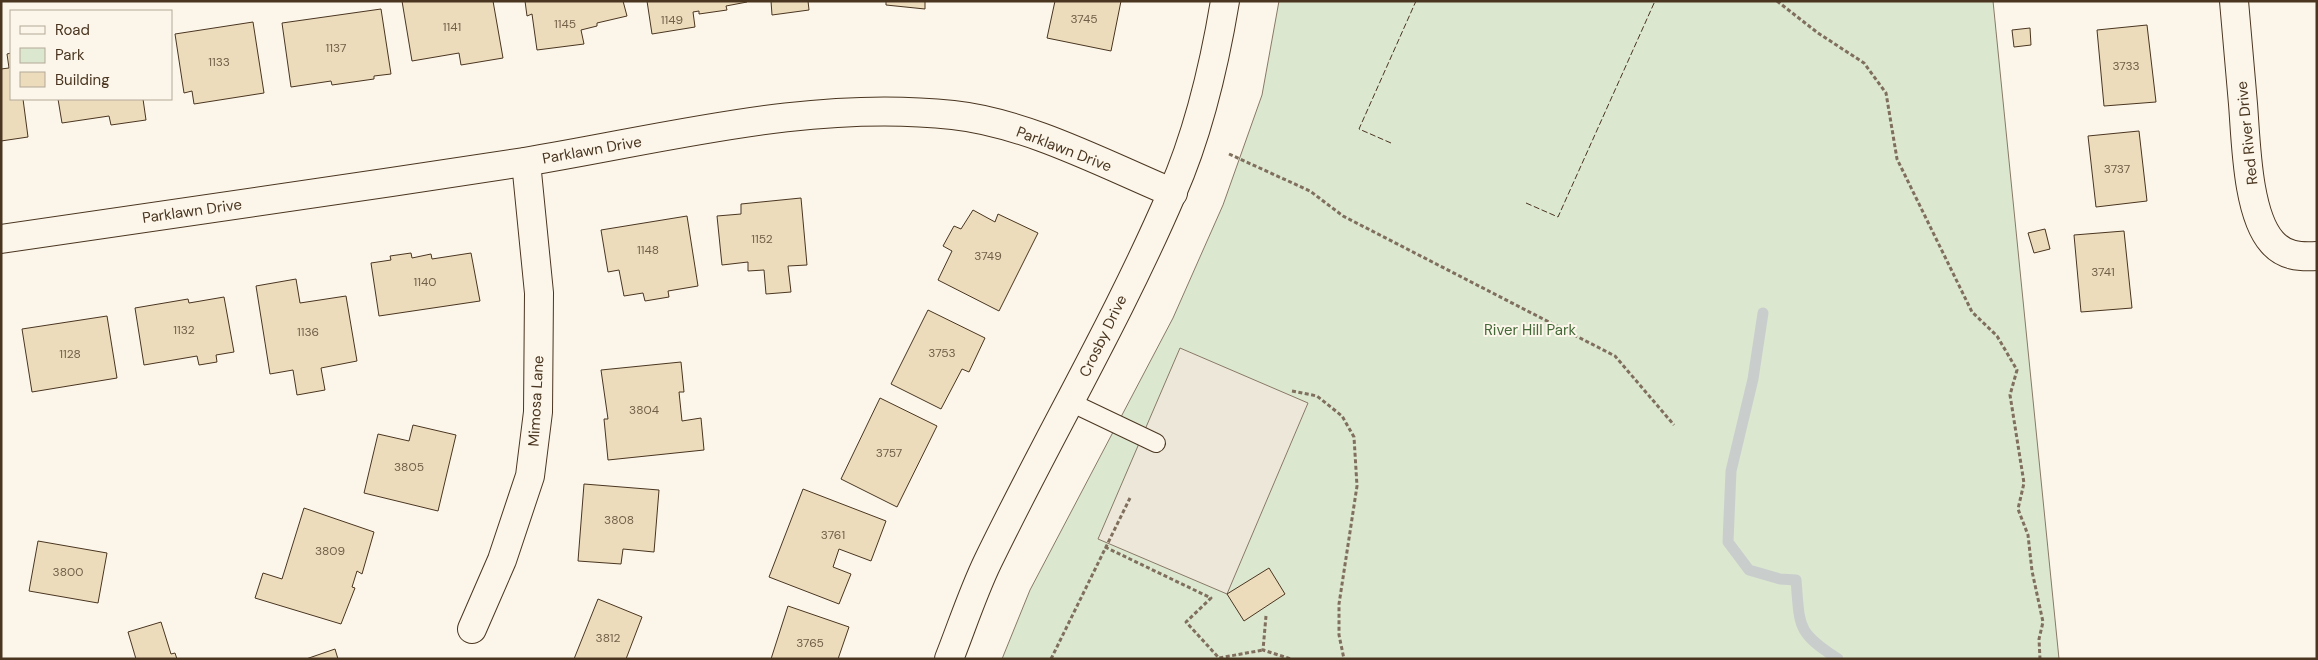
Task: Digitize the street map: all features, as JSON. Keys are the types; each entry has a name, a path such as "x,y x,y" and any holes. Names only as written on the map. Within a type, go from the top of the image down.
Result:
{"street":[{"name":"Crosby Drive","path":"949,659 987,562 1070,402 1173,193 1202,106 1216,54 1225,1"},
{"name":"Red River Drive","path":"2234,1 2250,181 2260,221 2271,241 2282,251 2298,257 2317,256"},
{"name":"Parklawn Drive","path":"1,239 526,162 696,132 810,115 884,110 956,115 1025,131 1173,193"},
{"name":"Mimosa Lane","path":"472,629 502,560 530,476 538,412 539,293 526,162"}],"lane":[{"path":"1070,402 1156,442"}],"path":[{"path":"1778,1 1818,33 1864,63 1886,93 1897,160 1972,312 1997,336 2017,370 2010,395 2024,483 2018,509 2028,536 2032,570 2044,622 2039,639 2040,659"},
{"path":"1229,154 1310,191 1343,216 1615,356 1674,425"},
{"path":"1292,391 1317,396 1342,416 1354,437 1357,486 1339,604 1339,635 1344,659"},
{"path":"1051,659 1130,498"},
{"path":"1105,548 1212,598 1186,622 1219,658 1263,650 1291,659"},
{"path":"1263,650 1266,616"}],"green space":[{"name":"River Hill Park","path":"1279,1 1993,1 2059,659 1002,659 1030,590 1173,318 1223,205 1262,95"}],"shaded area":[{"path":"1180,348 1308,403 1227,594 1098,539"}],"building":[{"path":"402,1 493,1 503,58 461,65 459,53 412,61"},
{"path":"525,1 623,1 627,16 597,23 597,26 581,30 584,44 537,50 532,14 527,16"},
{"path":"647,1 747,2 726,6 727,10 699,14 699,11 693,12 695,27 652,34"},
{"path":"771,1 808,1 809,10 772,15"},
{"path":"886,1 925,1 925,9 886,5"},
{"path":"1055,1 1121,1 1111,51 1047,38"},
{"path":"381,9 391,74 374,76 374,79 332,85 331,81 291,87 282,23"},
{"path":"253,22 264,93 194,104 192,91 184,93 175,34"},
{"path":"2147,25 2156,102 2104,106 2097,30"},
{"path":"2030,28 2031,45 2014,47 2012,30"},
{"path":"10,53 10,100 23,100 28,137 1,141 1,69 9,68 7,54"},
{"path":"58,100 143,100 146,120 111,125 109,116 62,123"},
{"path":"2139,131 2147,201 2096,207 2088,136"},
{"path":"801,198 807,265 788,266 791,292 766,294 764,270 748,271 748,262 722,265 717,216 741,214 741,204"},
{"path":"973,210 995,222 998,214 1038,233 999,311 938,280 952,251 943,246 954,226 961,229"},
{"path":"687,216 698,286 668,291 669,297 645,301 643,293 624,296 619,270 608,272 601,230"},
{"path":"2045,229 2050,249 2034,253 2028,233"},
{"path":"2124,231 2132,308 2081,312 2074,235"},
{"path":"411,253 412,258 431,254 432,259 471,253 480,301 379,316 371,263 391,260 390,256"},
{"path":"296,279 300,303 346,296 357,361 321,368 325,390 297,395 293,370 270,374 256,286"},
{"path":"224,297 234,352 216,355 217,362 199,365 197,356 144,365 135,308 188,299 189,303"},
{"path":"928,310 985,338 969,372 962,369 941,409 891,384"},
{"path":"107,316 117,378 32,392 22,329"},
{"path":"681,362 684,392 679,392 682,421 701,418 704,450 608,460 604,419 608,419 601,370"},
{"path":"880,398 937,426 897,507 841,479"},
{"path":"413,425 456,435 438,511 364,493 378,434 409,441"},
{"path":"584,484 659,490 654,552 623,549 621,564 578,561"},
{"path":"803,489 886,521 871,561 839,549 833,567 851,574 839,604 769,577"},
{"path":"304,508 374,532 362,574 357,571 352,587 355,588 341,624 255,598 263,573 282,579"},
{"path":"38,541 107,553 98,603 29,591"},
{"path":"1269,568 1285,594 1244,621 1227,594"},
{"path":"598,599 642,617 626,659 574,659"},
{"path":"788,606 849,627 838,659 771,659"},
{"path":"161,622 171,654 175,653 177,659 136,659 128,632"},
{"path":"335,649 338,659 306,659"}],"waterway":[{"path":"1763,313 1753,379 1731,471 1728,542 1749,570 1780,579 1796,580 1800,619 1807,635 1838,659"}],"fence":[{"path":"1391,143 1359,129 1416,1"},
{"path":"1526,203 1558,217 1655,1"}]}
